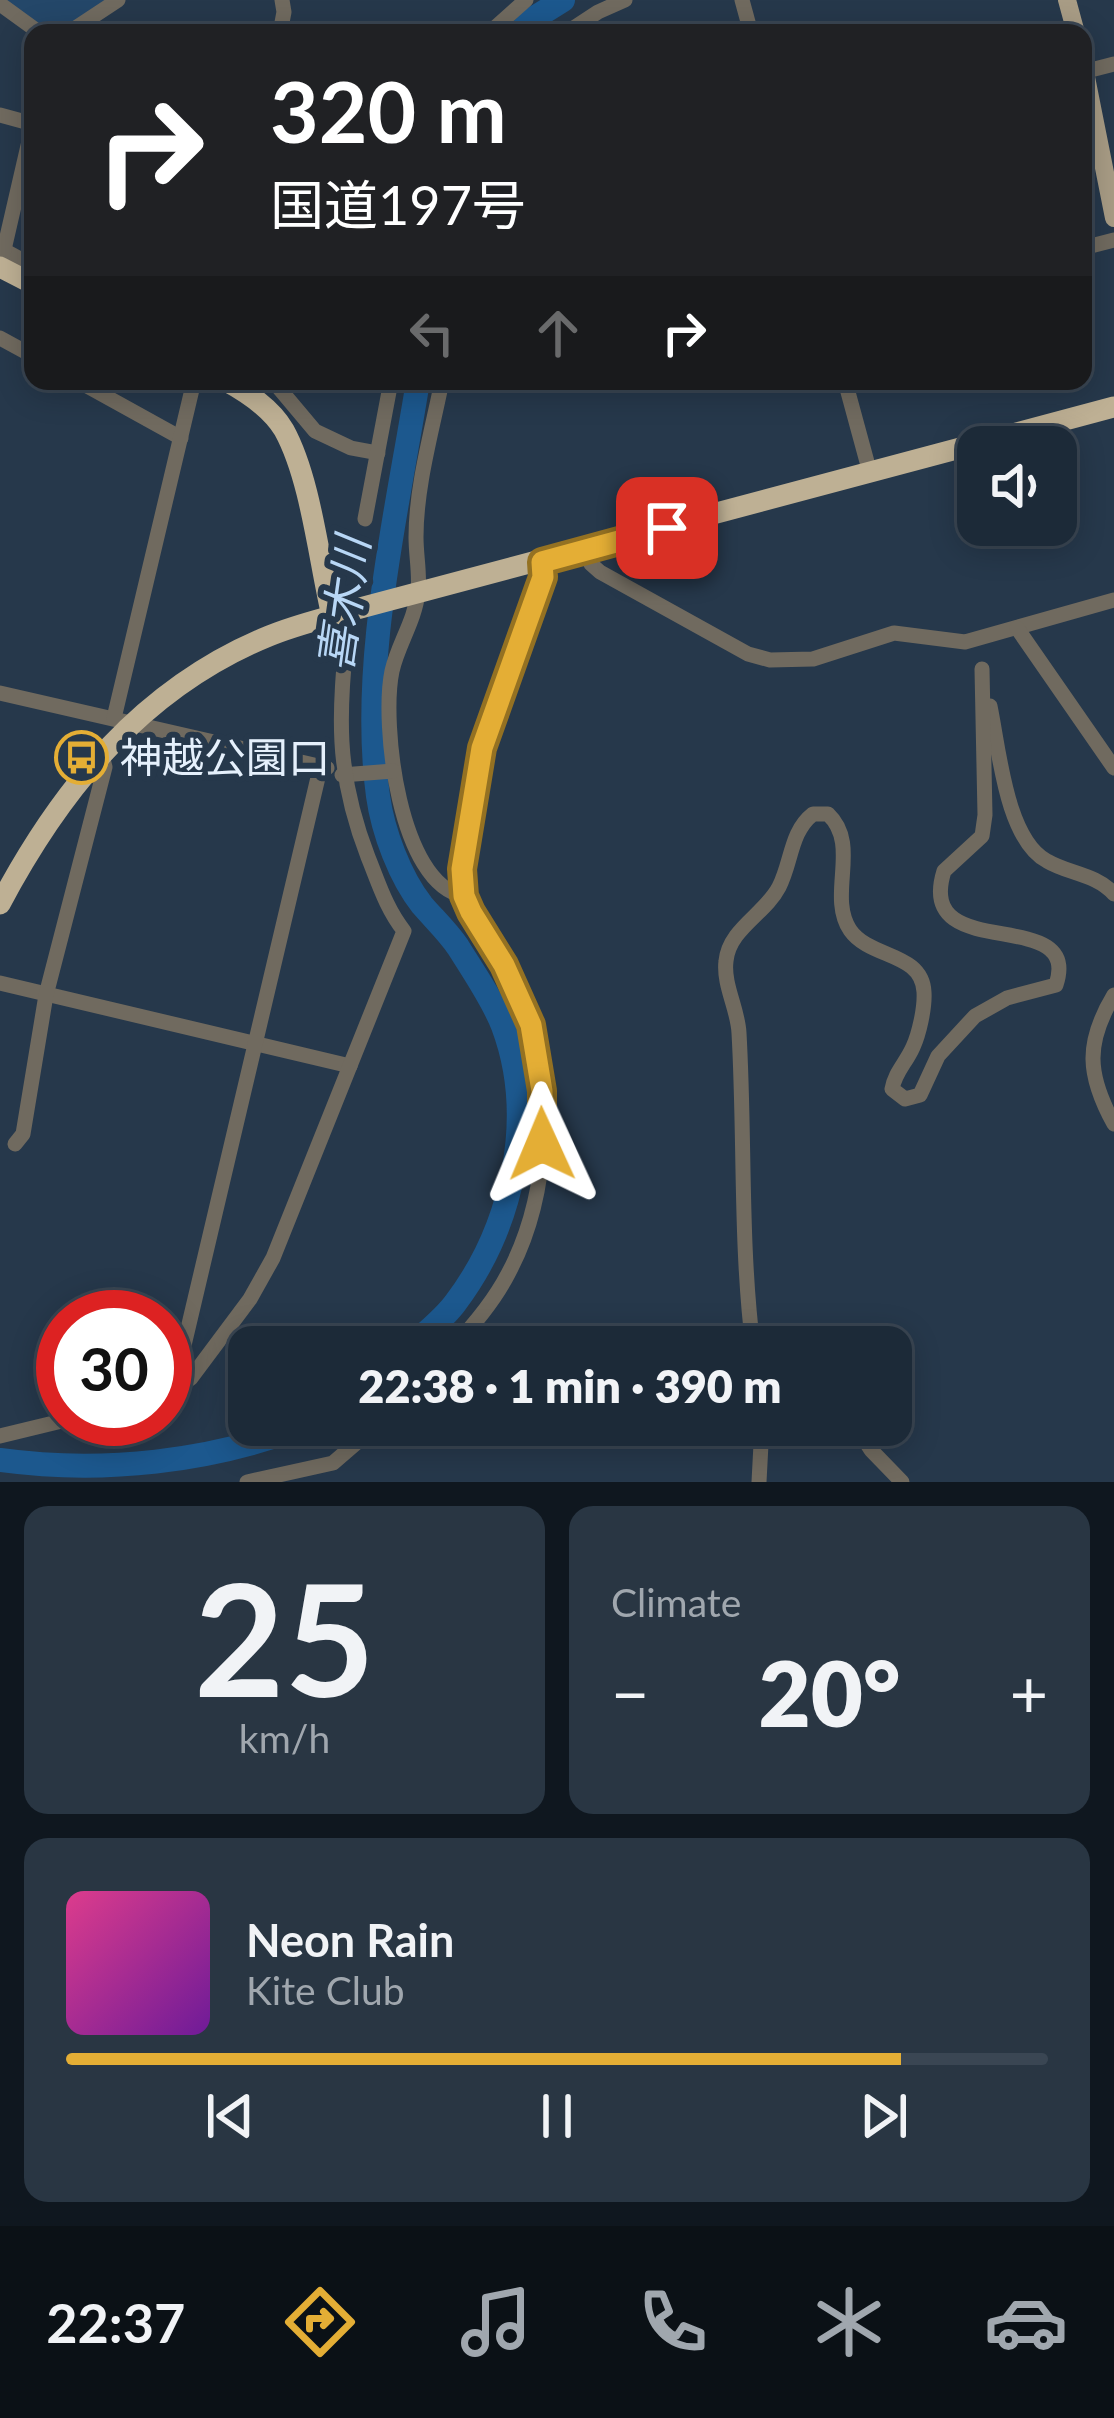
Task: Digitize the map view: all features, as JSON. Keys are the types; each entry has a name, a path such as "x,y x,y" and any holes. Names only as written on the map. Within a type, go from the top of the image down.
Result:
{"highway":[{"path":"242,390 284,431 346,612"},
{"path":"0,904 47,821 123,721 204,668 264,638 1114,407"}],"main road":[{"path":"1092,109 1114,218"}],"street":[{"path":"82,24 118,0"},
{"path":"499,24 526,0"},
{"path":"580,24 625,0"},
{"path":"0,4 28,24"},
{"path":"1,258 24,162"},
{"path":"94,390 181,438"},
{"path":"123,721 192,390"},
{"path":"281,390 315,431 351,448 378,453"},
{"path":"365,519 389,390"},
{"path":"440,390 416,536 414,618 391,674 390,772 413,841 428,868 452,893 464,896"},
{"path":"847,390 870,473"},
{"path":"586,550 600,572 732,645 770,659 835,654 895,634 965,642 1114,600"},
{"path":"469,1326 508,1274 524,1236 542,1144 542,1091 531,1025 464,896 462,869 482,748 543,577 542,562"},
{"path":"192,1377 250,1299 273,1258 404,931 384,902 359,835 344,772 340,734 346,612"},
{"path":"1017,628 1114,767"},
{"path":"965,642 982,669 1015,821 1025,842 1051,864 1102,882 1114,893"},
{"path":"752,1326 744,1279 745,1140 739,1024 725,958 735,936 778,888 801,824 813,814 828,814 838,824 844,856 843,917 851,932 866,946 909,962 919,974 925,993 916,1042 894,1075 892,1088 904,1100 920,1095 938,1056 975,1016 1007,998 1056,985 1058,957 1047,946 1029,937 967,926 952,918 941,898 944,871 982,836 982,669"},
{"path":"0,693 320,769 390,772"},
{"path":"15,1144 23,1134 46,995 105,767 101,752"},
{"path":"192,1312 320,769"},
{"path":"0,983 350,1066"},
{"path":"1114,995 1098,1022 1092,1067 1114,1124"},
{"path":"0,1436 36,1427"},
{"path":"247,1482 334,1463 353,1446"},
{"path":"759,1482 761,1446"},
{"path":"868,1446 902,1482"}],"shaded area":[{"path":"0,0 118,0 82,24 29,24"}],"waterway":[{"name":"喜木川","path":"527,24 563,0"},
{"name":"喜木川","path":"416,390 377,641 374,745 378,796 388,839 407,881 458,947 503,1026 518,1097 514,1170 505,1205 476,1272 433,1326"},
{"name":"喜木川","path":"0,1460 117,1465 240,1446"}],"place":[{"name":"神越公園口","path":"81,757"}],"route":[{"path":"542,1144 542,1091 531,1025 504,965 464,896 462,869 482,748 543,577 542,562 667,528"}]}
